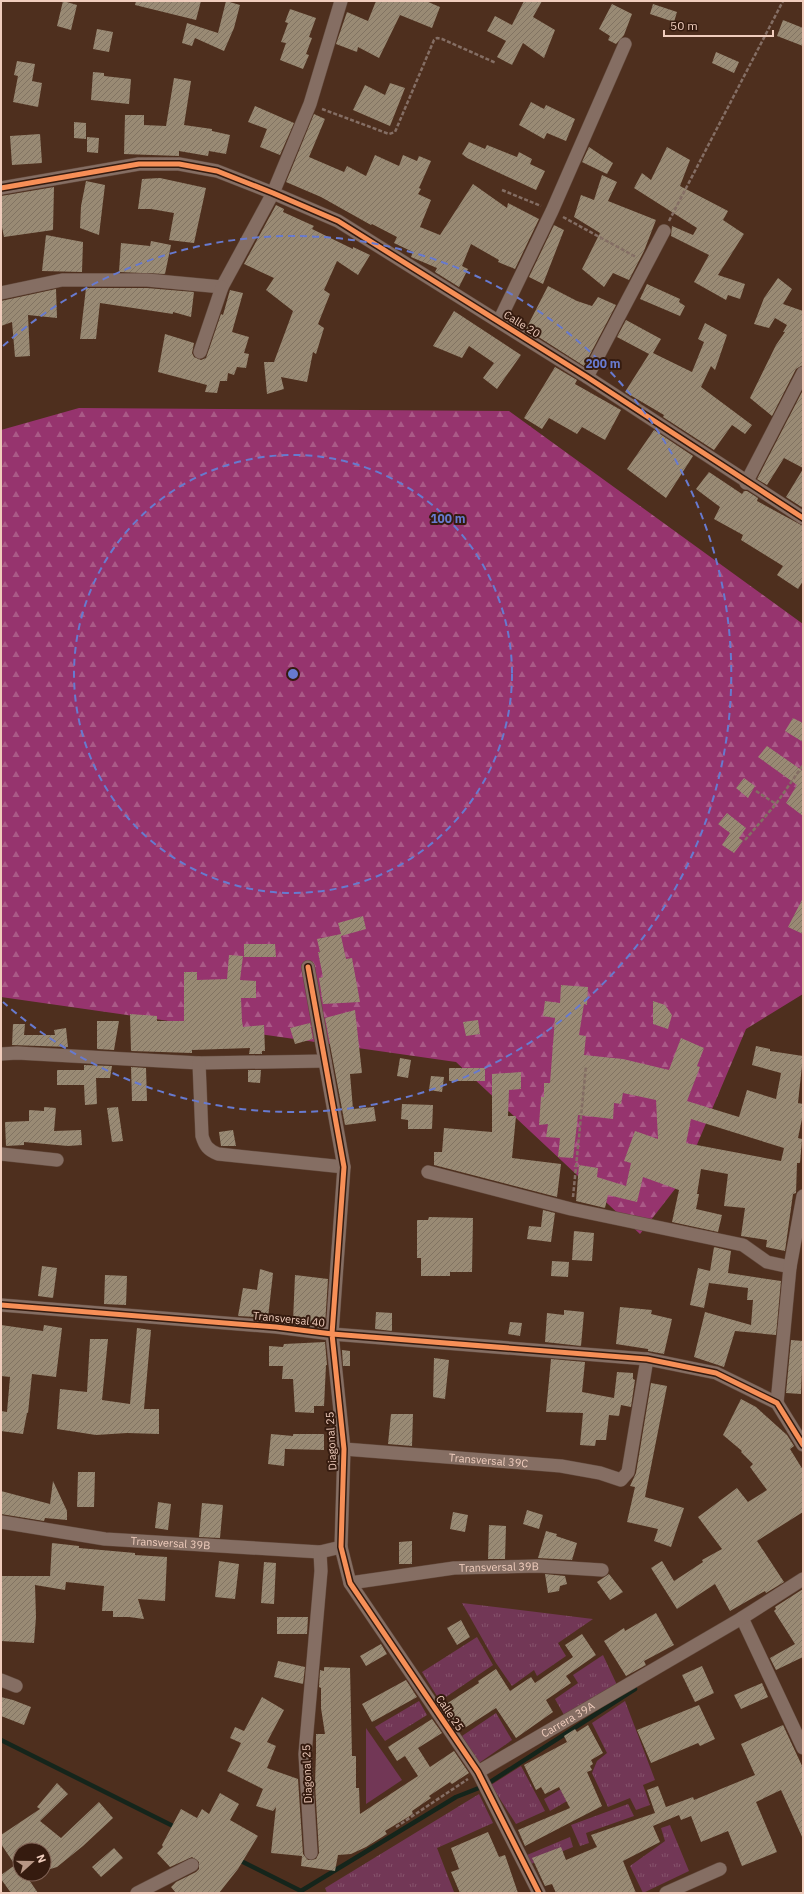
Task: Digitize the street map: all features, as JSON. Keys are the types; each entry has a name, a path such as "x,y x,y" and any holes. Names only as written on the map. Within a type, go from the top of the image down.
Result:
{"street":[{"path":"200,352 222,287 273,194 310,104 341,1"},
{"path":"499,321 552,211 625,44"},
{"name":"Calle 20","path":"1,188 140,164 179,164 217,171 273,194 338,221 587,377 803,518"},
{"path":"587,377 664,231"},
{"path":"1,293 62,280 147,280 222,287"},
{"path":"746,482 803,373"},
{"name":"Diagonal 25","path":"308,967 344,1167 332,1334 344,1449 341,1547"},
{"path":"1,1054 17,1053 199,1063 325,1061"},
{"path":"199,1063 202,1136 204,1143 209,1150 218,1154 344,1167"},
{"path":"1,1154 57,1160"},
{"path":"428,1172 571,1209 743,1245 767,1262 790,1267"},
{"path":"803,1196 798,1248 790,1267 776,1403 803,1445"},
{"name":"Transversal 40","path":"1,1305 268,1326 332,1334 647,1359 716,1373 776,1403"},
{"name":"Transversal 39C","path":"344,1449 561,1466 600,1473 621,1480 628,1472 647,1359"},
{"name":"Transversal 39B","path":"1,1522 105,1539 320,1552 341,1547"},
{"name":"Calle 25","path":"341,1547 350,1583 480,1775 539,1893"},
{"name":"Diagonal 25","path":"311,1853 305,1754 322,1571 320,1552"},
{"name":"Transversal 39B","path":"350,1583 454,1568 538,1566 602,1570"},
{"name":"Carrera 39A","path":"480,1775 742,1618 803,1578"},
{"path":"742,1618 803,1748"},
{"path":"1,1680 16,1686"},
{"path":"137,1893 192,1865"},
{"path":"666,1893 720,1869"}],"path":[{"path":"664,231 784,1"},
{"path":"310,104 392,134 395,132 434,40 437,38 442,39 496,63"},
{"path":"502,190 552,211 647,263"},
{"path":"745,840 776,804 803,765"},
{"path":"756,791 776,804"},
{"path":"571,1209 586,1066"},
{"path":"396,1827 480,1775"}],"green space":[{"path":"79,408 509,411 803,624 803,994 746,1029 682,1180 640,1234 456,1062 1,997 1,430"},
{"path":"462,1603 593,1619 558,1643 566,1656 537,1676 534,1670 512,1686 496,1663"},
{"path":"477,1637 493,1665 440,1701 422,1672"},
{"path":"603,1655 617,1685 564,1715 555,1699 578,1683 573,1675"},
{"path":"419,1701 427,1715 385,1741 375,1727"},
{"path":"625,1701 655,1780 643,1785 650,1805 636,1810 630,1798 608,1807 592,1773 597,1761 607,1753 592,1723"},
{"path":"496,1713 512,1740 479,1763 462,1736"},
{"path":"366,1728 402,1780 366,1804"},
{"path":"521,1766 545,1811 516,1824 491,1785"},
{"path":"568,1785 574,1797 550,1811 544,1799"},
{"path":"479,1794 493,1823 437,1848 454,1892 327,1893 325,1888"},
{"path":"628,1804 634,1816 586,1833 589,1843 580,1846 571,1825"},
{"path":"670,1825 689,1871 643,1893 630,1866 665,1841 661,1828"},
{"path":"570,1837 573,1847 531,1864 527,1855"}],"building":[{"path":"63,1 77,5 71,30 57,26"},
{"path":"136,1 201,1 196,20 135,5"},
{"path":"226,1 240,5 234,28 224,51 195,38 192,46 182,43 187,23 218,33"},
{"path":"376,1 426,1 440,7 432,28 400,15 379,58 358,47 357,52 336,44 347,12 368,21"},
{"path":"524,1 542,1 533,17 555,30 544,58 523,43 512,65 497,57 506,41 487,31 495,16 512,25"},
{"path":"612,4 632,14 624,35 616,44 608,40 610,36 599,29"},
{"path":"653,4 677,12 674,22 650,14"},
{"path":"290,9 316,18 309,37 312,38 306,54 309,55 303,69 280,60 286,43 281,42 288,23 285,22"},
{"path":"783,20 803,28 803,46 777,36"},
{"path":"97,29 113,32 109,52 93,49"},
{"path":"716,52 739,62 734,73 712,63"},
{"path":"17,61 35,64 32,81 42,83 38,107 13,102 18,76 14,75"},
{"path":"93,72 104,73 104,76 131,79 129,104 91,100"},
{"path":"174,78 191,81 184,125 212,129 212,131 230,135 226,154 209,151 208,156 179,151 179,156 124,154 125,115 144,115 144,125 166,126"},
{"path":"390,83 405,88 390,126 353,110 365,85 385,95"},
{"path":"531,102 544,109 546,105 575,119 566,141 547,133 544,139 519,125"},
{"path":"255,106 294,123 280,155 260,147 267,129 248,122"},
{"path":"314,114 325,119 309,157 344,172 347,166 366,176 375,155 399,166 403,155 417,161 419,156 431,161 419,188 421,189 418,194 431,200 420,227 440,235 473,184 507,208 508,203 539,219 515,269 498,262 499,260 471,244 462,266 468,269 459,287 435,272 437,268 411,257 413,252 394,243 397,237 372,224 371,225 321,197 286,182"},
{"path":"74,122 86,123 86,139 74,138"},
{"path":"40,134 42,163 12,165 10,136"},
{"path":"87,137 99,138 98,153 87,152"},
{"path":"469,142 485,149 487,145 517,157 519,152 532,159 530,164 545,171 536,190 467,158 462,154"},
{"path":"589,147 613,163 607,174 582,162"},
{"path":"667,147 690,160 680,186 728,211 723,220 744,234 718,275 745,284 740,299 728,295 726,300 694,282 709,255 671,236 672,226 693,235 697,228 634,188 642,173 651,180"},
{"path":"602,175 617,182 608,201 656,220 644,251 629,280 613,273 604,287 582,269 600,233 574,217 581,195 594,200"},
{"path":"160,178 206,188 194,243 169,240 174,213 151,209 138,209 142,179"},
{"path":"86,181 105,185 99,235 80,228 81,206"},
{"path":"54,187 53,230 4,237 1,222 1,196"},
{"path":"276,205 284,209 283,212 314,226 312,229 353,249 353,247 370,255 358,275 337,261 324,290 330,294 318,324 324,328 316,354 313,352 307,382 281,377 284,389 267,394 264,362 274,362 293,311 266,290 274,278 244,264"},
{"path":"554,225 564,230 543,284 529,277"},
{"path":"46,235 83,242 82,272 42,271"},
{"path":"151,241 171,245 165,274 119,272 121,243 150,246"},
{"path":"778,278 792,289 783,304 803,311 803,365 796,369 772,416 750,398 776,345 785,332 783,332 787,325 775,318 769,328 754,324 764,298"},
{"path":"647,284 680,299 679,302 685,306 680,316 640,299"},
{"path":"548,286 577,301 592,306 598,297 616,305 584,366 526,329"},
{"path":"86,288 147,288 194,292 191,317 173,312 173,314 100,303 96,339 80,339"},
{"path":"56,289 57,318 28,315 30,356 15,357 12,322 1,326 1,301"},
{"path":"230,290 243,293 232,332 249,337 244,353 249,354 246,368 237,367 234,375 228,373 227,381 220,381 217,393 205,392 207,385 158,372 165,334 194,343 192,353 194,357 201,360 206,358 221,314 223,315"},
{"path":"454,311 521,355 497,389 483,378 494,363 469,346 462,358 433,346"},
{"path":"626,320 661,339 653,353 692,372 704,342 698,339 705,323 727,335 715,370 711,366 701,387 752,425 745,434 732,425 714,450 663,417 664,415 625,392 649,354 617,337"},
{"path":"555,367 577,380 575,384 621,410 605,440 582,427 577,434 549,418 542,429 524,418"},
{"path":"803,390 803,468 784,458 767,485 757,479"},
{"path":"654,430 693,456 666,498 627,469"},
{"path":"803,469 803,508 786,497"},
{"path":"709,472 742,494 744,491 747,491 758,498 757,501 803,526 803,581 798,589 777,575 783,566 741,540 743,535 714,519 720,507 696,489"},
{"path":"793,718 803,723 803,742 785,731"},
{"path":"767,746 803,771 803,816 786,803 797,785 758,757"},
{"path":"744,778 755,786 748,798 736,788"},
{"path":"727,813 746,828 739,838 743,841 734,853 722,845 730,833 718,824"},
{"path":"803,898 803,934 788,927"},
{"path":"363,916 366,929 341,936 346,959 352,958 360,1002 323,1004 319,978 323,977 317,939 341,934 338,923"},
{"path":"244,944 275,944 276,957 244,957"},
{"path":"229,955 243,956 240,980 256,981 256,998 241,998 242,1021 243,1027 264,1025 265,1051 262,1051 262,1054 249,1054 250,1048 192,1050 192,1053 131,1051 130,1014 157,1016 157,1021 184,1021 184,972 197,972 197,980 227,979"},
{"path":"561,985 588,987 587,1005 584,1004 579,1035 586,1036 584,1055 623,1059 669,1070 681,1038 704,1048 697,1066 700,1067 687,1101 739,1117 747,1090 776,1099 781,1073 752,1065 756,1046 770,1049 770,1051 803,1056 798,1103 803,1104 803,1114 798,1138 802,1139 800,1163 797,1163 796,1193 793,1194 785,1251 766,1247 767,1240 741,1236 745,1208 724,1206 728,1174 701,1169 696,1209 722,1215 718,1232 672,1222 679,1190 643,1177 637,1202 608,1195 605,1208 576,1201 579,1165 598,1168 597,1177 626,1186 631,1163 624,1161 635,1131 658,1139 656,1100 623,1093 621,1104 614,1103 613,1119 578,1115 573,1158 558,1157 560,1138 546,1137 548,1124 539,1125 541,1097 544,1097 544,1083 550,1083 555,1018 543,1016 545,1001 560,1003","holes":["691,1119 784,1148 781,1161 686,1143"]},
{"path":"653,1001 665,1005 672,1015 668,1029 653,1024"},
{"path":"355,1010 362,1073 350,1074 353,1109 374,1107 376,1121 345,1125 325,1018"},
{"path":"478,1020 480,1034 466,1036 463,1022"},
{"path":"97,1021 119,1021 114,1050 97,1049"},
{"path":"310,1023 313,1039 295,1044 290,1028"},
{"path":"13,1024 25,1024 24,1035 55,1035 54,1030 66,1028 68,1047 12,1045"},
{"path":"400,1058 411,1060 408,1078 397,1076"},
{"path":"84,1065 112,1066 110,1078 96,1078 97,1104 85,1105 84,1085 57,1085 57,1070 84,1070"},
{"path":"131,1067 146,1068 147,1101 132,1101"},
{"path":"449,1068 485,1068 485,1081 449,1081"},
{"path":"248,1070 261,1070 260,1083 248,1082"},
{"path":"521,1072 521,1089 509,1090 508,1116 516,1116 512,1158 561,1164 557,1197 434,1165 434,1152 442,1152 444,1128 492,1132 492,1074"},
{"path":"431,1076 444,1077 442,1092 429,1090"},
{"path":"402,1104 433,1105 432,1129 408,1129 408,1120 401,1119"},
{"path":"44,1107 56,1108 54,1131 81,1130 82,1145 68,1146 24,1142 24,1145 6,1146 5,1122 29,1121 29,1110 44,1111"},
{"path":"118,1107 123,1141 112,1142 107,1108"},
{"path":"233,1130 236,1146 221,1146 219,1132"},
{"path":"543,1210 555,1213 551,1242 527,1239 529,1226 541,1227"},
{"path":"429,1217 473,1218 472,1272 450,1272 450,1276 421,1276 421,1258 417,1258 417,1220 428,1220"},
{"path":"574,1231 594,1233 592,1261 572,1260"},
{"path":"714,1247 731,1251 728,1273 781,1281 776,1335 735,1331 724,1367 694,1357 705,1312 751,1325 753,1300 747,1300 748,1288 709,1283 704,1308 690,1305 698,1268 710,1271"},
{"path":"552,1261 569,1262 568,1277 551,1276"},
{"path":"42,1266 57,1268 53,1298 38,1296"},
{"path":"260,1269 273,1273 268,1318 256,1315 256,1317 238,1316 243,1288 257,1290"},
{"path":"105,1275 127,1276 126,1305 104,1304"},
{"path":"295,1275 328,1279 325,1325 293,1321"},
{"path":"620,1307 652,1310 651,1314 672,1319 664,1354 648,1351 648,1349 616,1344"},
{"path":"564,1310 584,1312 581,1346 545,1342 547,1313 564,1315"},
{"path":"376,1312 392,1313 392,1331 375,1329"},
{"path":"510,1322 522,1323 520,1336 508,1334"},
{"path":"1,1325 43,1331 44,1325 62,1328 56,1377 32,1374 28,1413 23,1434 1,1431 1,1411 7,1412 10,1377 1,1376"},
{"path":"137,1328 151,1330 144,1409 159,1409 159,1434 127,1433 96,1435 57,1429 60,1389 87,1392 90,1339 108,1339 102,1400 130,1404"},
{"path":"791,1340 803,1341 801,1394 786,1393"},
{"path":"325,1342 327,1365 324,1406 314,1406 314,1413 295,1412 293,1379 282,1379 283,1366 269,1366 269,1346 283,1347 284,1344"},
{"path":"342,1350 350,1351 350,1366 343,1366"},
{"path":"434,1358 449,1360 445,1399 433,1397"},
{"path":"551,1359 585,1362 582,1392 614,1398 617,1372 633,1373 633,1379 635,1380 631,1407 621,1405 619,1416 609,1415 606,1440 596,1440 595,1446 580,1445 583,1413 546,1412"},
{"path":"651,1383 667,1386 645,1497 684,1508 671,1547 654,1541 658,1529 627,1522 635,1487 630,1486 636,1473"},
{"path":"741,1399 756,1407 787,1435 794,1446 790,1449 803,1470 803,1512 757,1541 784,1582 730,1611 715,1584 677,1609 651,1568 662,1561 674,1581 703,1562 702,1560 722,1549 698,1517 737,1488 748,1502 767,1490 750,1467 753,1464 741,1452 742,1451 723,1435"},
{"path":"391,1414 413,1414 412,1446 388,1444"},
{"path":"271,1434 293,1436 293,1434 324,1434 324,1450 285,1449 284,1466 268,1464"},
{"path":"78,1472 95,1472 94,1507 77,1507"},
{"path":"53,1481 67,1511 67,1520 45,1518 44,1521 1,1514 1,1491 50,1504"},
{"path":"158,1502 171,1504 168,1530 155,1528"},
{"path":"202,1503 223,1505 220,1538 199,1537"},
{"path":"527,1510 543,1515 539,1529 523,1524"},
{"path":"453,1512 468,1515 465,1532 450,1529"},
{"path":"489,1525 506,1526 505,1559 488,1559"},
{"path":"546,1531 577,1543 572,1560 538,1558"},
{"path":"412,1541 412,1564 399,1564 399,1542"},
{"path":"52,1543 79,1546 79,1548 135,1553 135,1555 167,1557 165,1601 138,1599 144,1619 113,1617 113,1611 102,1611 104,1586 66,1582 65,1590 35,1585 36,1617 34,1643 1,1641 1,1576 50,1576"},
{"path":"219,1561 239,1564 235,1599 215,1597"},
{"path":"264,1562 276,1563 274,1604 261,1603"},
{"path":"545,1574 565,1576 567,1584 560,1586 559,1591 548,1593"},
{"path":"609,1574 623,1592 610,1600 597,1582"},
{"path":"803,1589 803,1657 776,1670 770,1658 795,1644 774,1611 776,1609 775,1607"},
{"path":"656,1613 674,1645 644,1661 646,1665 626,1676 604,1641 624,1628 625,1631"},
{"path":"277,1617 308,1617 307,1634 277,1634"},
{"path":"461,1620 470,1637 457,1645 447,1628"},
{"path":"582,1634 596,1655 566,1676 571,1683 546,1700 553,1712 516,1738 496,1708 460,1731 443,1706 479,1683 478,1681 496,1669 510,1691 531,1677 535,1683 573,1657 565,1645"},
{"path":"381,1644 387,1654 366,1666 360,1656"},
{"path":"278,1661 305,1667 303,1684 274,1677"},
{"path":"702,1666 714,1693 695,1702 682,1675"},
{"path":"324,1667 350,1668 352,1756 356,1756 356,1788 359,1788 360,1814 418,1776 405,1756 397,1761 388,1747 432,1719 442,1733 418,1748 430,1767 454,1751 469,1773 452,1784 450,1782 429,1796 431,1798 412,1811 413,1814 385,1831 387,1834 351,1854 338,1855 335,1871 301,1866 302,1856 271,1853 276,1807 273,1811 256,1806 263,1789 227,1771 241,1743 230,1738 235,1727 244,1731 262,1697 284,1710 267,1742 276,1746 267,1768 298,1779 303,1854 308,1860 316,1859 319,1853 315,1784 316,1734 325,1734 321,1708 321,1688 319,1687 320,1670 324,1671"},
{"path":"406,1680 417,1697 372,1722 362,1704"},
{"path":"762,1683 768,1697 741,1709 734,1695"},
{"path":"1,1697 31,1707 24,1725 1,1716"},
{"path":"699,1705 715,1739 700,1746 698,1743 651,1763 637,1730"},
{"path":"588,1725 603,1753 591,1760 593,1764 590,1766 592,1770 587,1772 602,1806 525,1846 518,1830 570,1808 559,1787 545,1794 541,1787 536,1790 524,1765 567,1742 564,1736 575,1729 577,1732"},
{"path":"783,1725 803,1768 803,1839 781,1790 756,1802 777,1852 742,1866 728,1831 701,1842 691,1816 681,1820 679,1815 653,1826 660,1842 623,1861 636,1893 556,1893 552,1884 545,1886 532,1858 561,1847 566,1860 597,1847 591,1835 655,1813 647,1790 658,1786 666,1807 693,1797 694,1800 755,1775 741,1744"},
{"path":"57,1783 68,1794 40,1821 61,1838 99,1802 113,1818 83,1846 57,1867 52,1869 52,1842 12,1842 12,1860 1,1844 1,1835 40,1809 37,1807"},
{"path":"220,1793 239,1804 230,1820 258,1836 238,1869 219,1893 176,1893 171,1887 176,1882 196,1872 199,1869 199,1862 192,1857 170,1867 157,1853 163,1847 162,1845 181,1809 197,1818 202,1809 209,1814"},
{"path":"488,1832 499,1857 505,1855 518,1893 460,1893 451,1872 459,1869 451,1848"},
{"path":"114,1848 123,1858 101,1877 92,1867"},
{"path":"12,1867 12,1882 30,1882 38,1893 11,1893 1,1879 1,1875"}],"waterway":[{"path":"237,1859 301,1891 456,1797 484,1786 635,1689"},
{"path":"1,1740 177,1828"}],"cycle path":[{"path":"1,188 139,164 179,164 217,171 273,193 338,221 587,377 803,518"},
{"path":"308,967 344,1167 332,1334 344,1449 341,1547 350,1583 478,1772 539,1893"},
{"path":"1,1305 276,1327 332,1334 647,1359 716,1373 777,1403 803,1445"}]}
